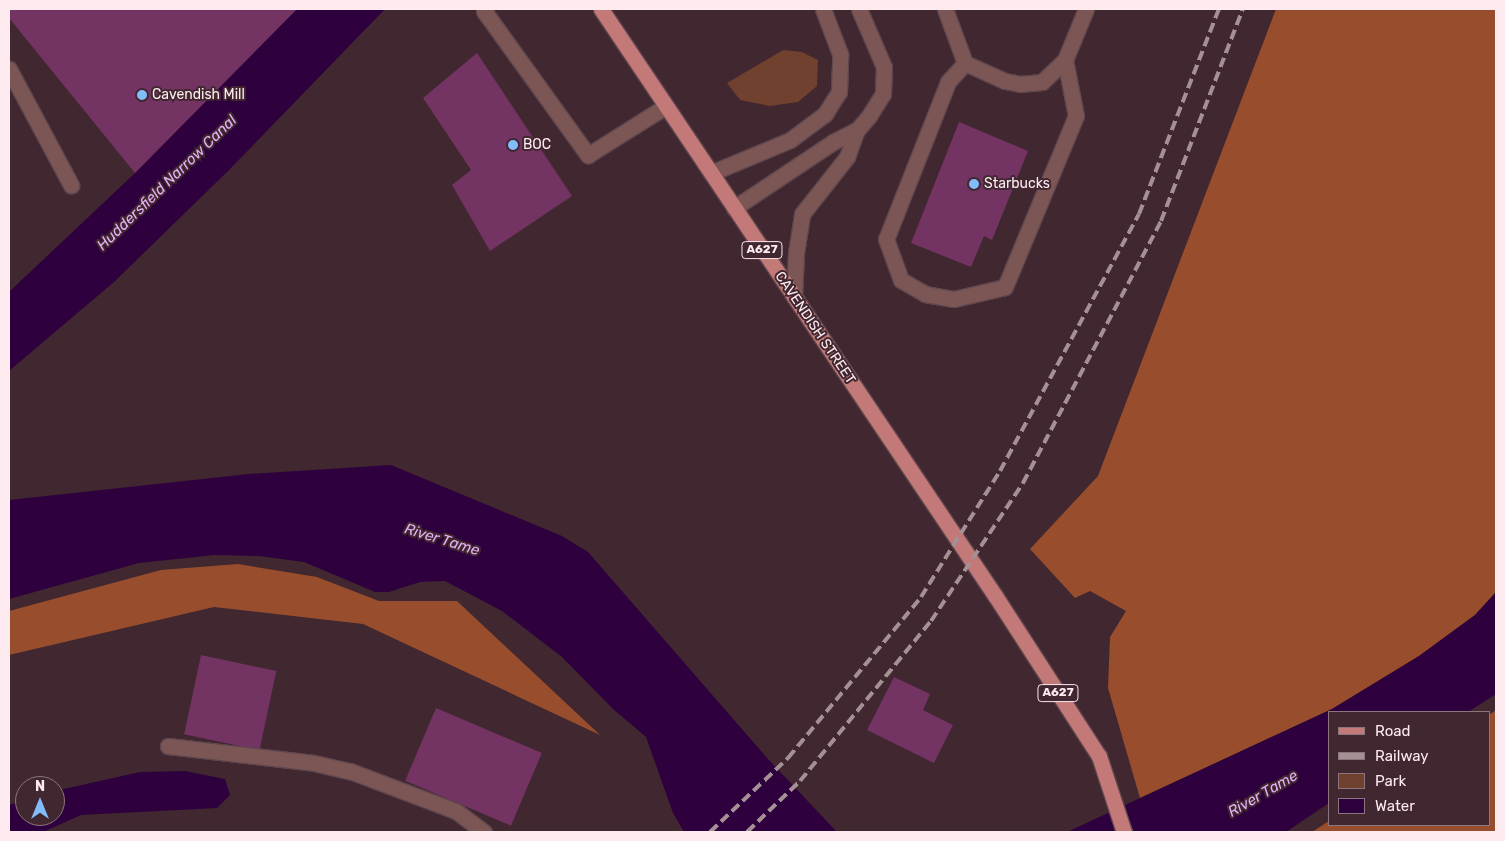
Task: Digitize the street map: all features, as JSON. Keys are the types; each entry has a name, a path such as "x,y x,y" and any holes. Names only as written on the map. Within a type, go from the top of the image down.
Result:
{"main road":[{"name":"CAVENDISH STREET","path":"601,9 996,597 1099,756 1124,832"}],"lane":[{"path":"711,173 790,140 825,114 839,92 840,54 822,9"},
{"path":"794,296 796,253 802,214 847,157 858,130 883,94 884,67 859,9"},
{"path":"945,9 964,63"},
{"path":"964,63 1020,84 1042,82 1065,60 1086,9"},
{"path":"485,10 588,155 666,106"},
{"path":"964,63 948,82 886,239 901,280 925,294 954,299 1005,287 1076,116 1065,60"},
{"path":"9,69 71,185"},
{"path":"734,208 833,142 858,130"},
{"path":"168,746 314,762 350,771 456,811 484,832"}],"green space":[{"path":"783,50 802,52 818,60 817,86 798,102 770,106 740,100 727,83"}],"shaded area":[{"path":"1276,9 1496,9 1496,592 1475,615 1419,656 1332,709 1140,798 1108,688 1110,637 1126,611 1090,591 1075,598 1030,549 1098,476"},
{"path":"238,564 317,577 379,601 457,601 600,735 363,624 214,607 9,655 9,611 161,570"},
{"path":"1496,710 1496,832 1312,832 1328,822 1328,826 1490,826 1490,714"}],"water":[{"name":"Huddersfield Narrow Canal","path":"297,9 385,9 229,170 114,282 9,371 9,292 135,173"},
{"name":"River Tame","path":"391,465 562,536 588,552 768,759 837,832 684,832 673,813 646,737 613,709 562,657 502,611 445,581 420,582 389,592 375,592 304,562 259,556 215,555 139,563 9,599 9,500 249,474"},
{"name":"River Tame","path":"1496,592 1496,694 1470,711 1328,711 1328,804 1286,832 1067,832 1332,709 1419,656 1475,615"},
{"path":"185,771 225,779 230,795 217,808 81,815 65,822 65,789 140,772"},
{"path":"15,803 15,826 56,826 43,832 9,832 9,805"}],"building":[{"name":"Cavendish Mill","path":"9,9 297,9 135,173 9,18"},
{"name":"BOC","path":"477,53 572,196 490,251 452,185 471,170 423,98"},
{"name":"Starbucks","path":"959,122 1028,151 992,240 984,236 971,267 911,243"},
{"path":"201,655 276,671 259,750 184,734"},
{"path":"894,677 930,694 923,710 953,725 934,763 867,730"},
{"path":"436,708 542,753 511,826 405,781"}],"railway":[{"path":"710,832 788,758 921,597 1000,471 1139,214 1219,9"},
{"path":"747,832 800,781 931,621 1023,483 1161,221 1243,9"}],"place":[{"name":"Cavendish Mill","path":"142,95"},
{"name":"BOC","path":"513,145"},
{"name":"Starbucks","path":"974,184"}]}
